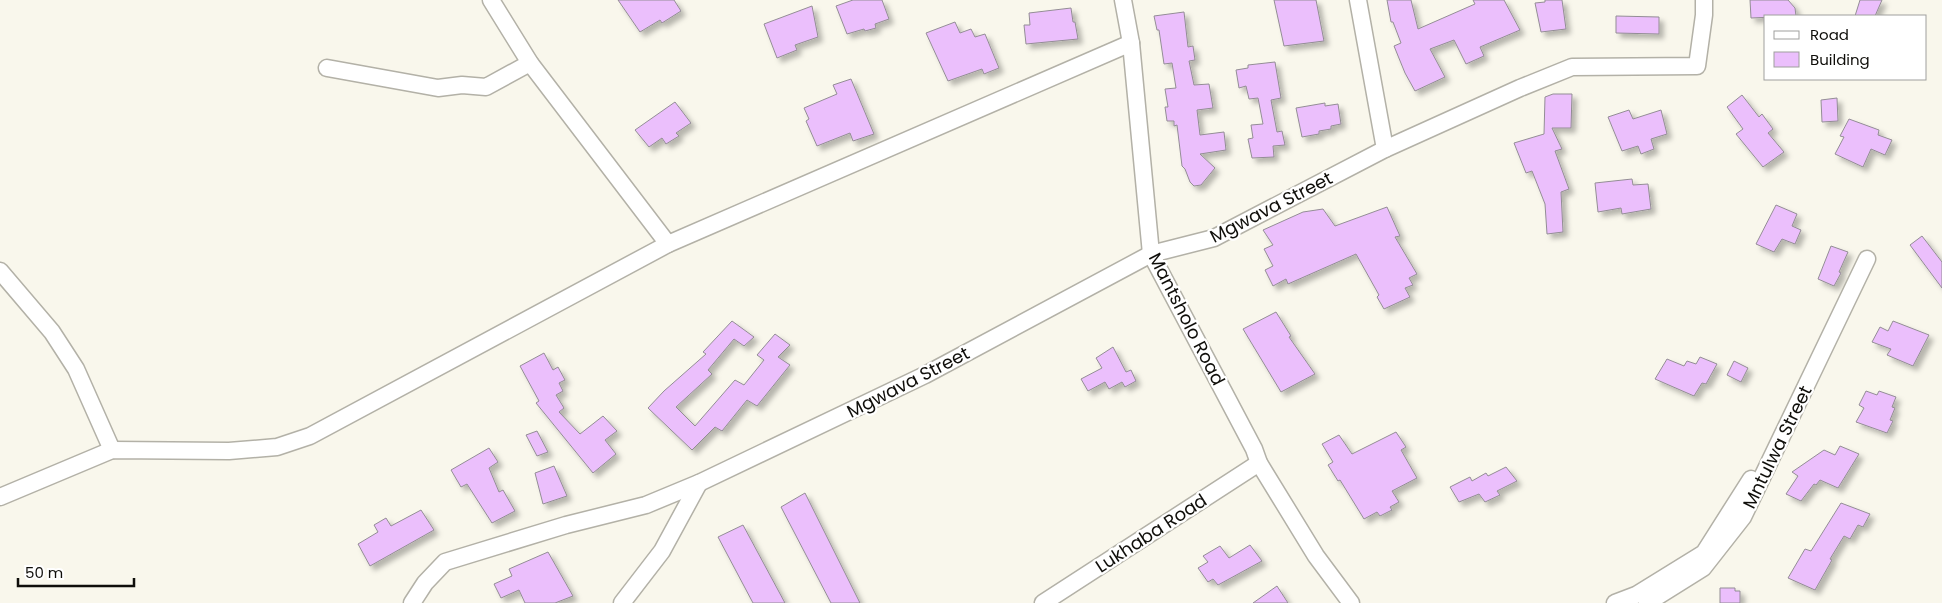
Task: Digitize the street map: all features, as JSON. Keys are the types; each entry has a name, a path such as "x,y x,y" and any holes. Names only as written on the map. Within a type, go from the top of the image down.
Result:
{"street":[{"path":"491,0 530,63 668,244"},
{"name":"Mantsholo Road","path":"1123,0 1131,43 1151,254 1254,449 1259,463 1316,556 1351,603"},
{"path":"1358,0 1385,149"},
{"name":"Mgwava Street","path":"412,603 425,583 445,562 566,525 646,505 699,483 925,375 1151,254 1214,238 1385,149 1520,88 1572,67 1697,66 1704,16 1704,0"},
{"path":"0,497 112,450 229,451 277,447 310,436 668,244 1131,43"},
{"path":"327,68 438,88 462,85 486,86 530,63"},
{"name":"Mntulwa Street","path":"1647,603 1703,568 1743,517 1841,314 1855,273 1867,259"},
{"path":"0,271 52,332 76,369 112,450"},
{"path":"1615,603 1636,595 1704,553 1750,482 1816,350 1827,322 1841,314"},
{"name":"Lukhaba Road","path":"1043,603 1259,463"},
{"path":"622,603 662,551 699,483"}],"building":[{"path":"618,0 674,0 681,11 662,23 660,20 640,32"},
{"path":"853,0 882,0 889,19 875,24 876,28 847,34 836,6"},
{"path":"1274,0 1316,0 1324,41 1284,46"},
{"path":"1387,0 1411,0 1418,29 1475,4 1473,0 1504,0 1520,30 1480,47 1484,56 1466,64 1454,40 1430,49 1445,77 1415,91 1394,46 1401,43 1393,22 1391,22"},
{"path":"1545,0 1562,0 1566,29 1541,32 1535,3 1545,2"},
{"path":"1750,0 1788,0 1795,8 1796,15 1764,15 1764,17 1751,18"},
{"path":"1860,0 1882,0 1875,15 1855,15"},
{"path":"812,6 818,37 795,45 797,50 777,58 764,24"},
{"path":"1071,8 1078,39 1026,44 1024,25 1030,25 1029,13"},
{"path":"1184,12 1188,47 1193,46 1195,60 1189,61 1194,85 1209,84 1213,108 1197,110 1200,135 1224,132 1226,150 1200,154 1215,168 1201,185 1194,186 1182,166 1177,125 1174,126 1174,121 1167,121 1165,107 1168,107 1165,89 1176,88 1172,63 1164,64 1159,30 1157,30 1154,16"},
{"path":"1616,16 1659,17 1659,34 1616,33"},
{"path":"955,22 960,33 971,29 975,37 985,34 999,68 984,74 982,69 948,81 926,33"},
{"path":"1275,62 1281,98 1271,100 1277,132 1282,131 1285,145 1273,146 1274,157 1252,158 1248,139 1253,138 1251,125 1263,124 1258,98 1249,99 1246,86 1239,88 1236,70 1248,68 1248,65"},
{"path":"851,79 874,134 853,141 850,133 817,146 806,121 809,119 804,108 837,94 833,85"},
{"path":"1553,94 1572,94 1571,128 1552,128 1562,149 1555,151 1569,189 1561,192 1563,232 1547,234 1545,204 1532,171 1526,173 1514,143 1544,134 1545,97"},
{"path":"1742,95 1759,117 1762,114 1773,129 1768,133 1784,152 1763,167 1736,134 1743,129 1727,107"},
{"path":"1837,98 1838,121 1822,122 1821,100"},
{"path":"675,102 691,123 676,133 679,136 666,144 662,138 649,147 635,130"},
{"path":"1325,103 1325,106 1338,104 1341,124 1331,126 1331,129 1319,131 1319,134 1302,137 1296,108"},
{"path":"1629,110 1633,119 1661,110 1667,134 1651,139 1654,149 1641,154 1638,146 1622,151 1608,117"},
{"path":"1849,119 1879,130 1878,135 1892,140 1885,155 1871,149 1863,167 1835,154 1844,137 1840,136"},
{"path":"1632,179 1633,185 1648,184 1651,209 1622,214 1621,208 1598,212 1595,183"},
{"path":"1776,205 1797,214 1792,226 1801,230 1795,244 1782,239 1774,252 1756,244"},
{"path":"1387,207 1400,236 1395,237 1417,274 1409,278 1413,285 1405,288 1410,297 1384,309 1377,297 1379,295 1356,254 1288,284 1286,279 1273,286 1265,270 1273,266 1264,249 1273,245 1263,230 1303,212 1323,209 1335,226"},
{"path":"1922,236 1942,262 1942,288 1910,245"},
{"path":"1831,246 1848,252 1839,272 1841,273 1834,286 1818,279"},
{"path":"1276,312 1291,336 1289,337 1315,374 1281,392 1243,329"},
{"path":"732,321 754,337 744,346 734,339 708,370 712,374 676,407 695,426 735,380 744,385 764,360 757,355 775,334 790,345 778,357 790,365 757,406 747,400 722,431 715,427 692,450 648,408 664,391 706,354 703,352"},
{"path":"1893,321 1929,335 1913,366 1887,355 1891,349 1872,342 1880,327 1888,331"},
{"path":"1113,347 1126,372 1131,370 1136,381 1125,387 1122,382 1109,389 1105,382 1088,391 1081,379 1102,368 1096,358"},
{"path":"544,353 553,370 558,367 565,380 559,383 563,391 556,395 564,408 559,412 580,434 603,416 617,431 605,440 616,454 593,473 536,403 539,401 520,366"},
{"path":"1700,357 1717,364 1706,384 1702,383 1694,396 1655,379 1667,359 1684,366 1687,361 1696,364"},
{"path":"1734,361 1748,368 1741,382 1727,375"},
{"path":"1866,391 1877,395 1879,391 1896,397 1892,407 1895,408 1890,420 1893,421 1887,433 1856,422 1864,408 1859,405"},
{"path":"537,431 548,452 537,456 526,435"},
{"path":"1396,432 1406,447 1401,450 1417,478 1392,491 1399,502 1390,507 1392,510 1380,516 1377,512 1364,519 1340,480 1338,481 1328,465 1333,462 1322,444 1339,435 1352,454"},
{"path":"1840,446 1859,454 1838,488 1820,480 1816,485 1814,484 1801,501 1786,494 1798,476 1792,472 1824,450 1835,455"},
{"path":"489,448 498,462 489,468 499,492 503,490 515,511 492,523 467,484 461,487 451,470"},
{"path":"554,466 567,496 543,504 535,473"},
{"path":"1506,467 1517,481 1497,491 1500,495 1485,502 1479,494 1459,502 1450,487 1470,477 1472,481 1486,473 1488,476"},
{"path":"805,493 860,603 831,603 781,507"},
{"path":"1841,503 1870,514 1863,527 1858,525 1850,539 1844,536 1815,590 1788,578 1805,549 1811,551"},
{"path":"421,510 434,530 370,566 358,544 378,532 374,525 386,518 391,526"},
{"path":"743,525 785,603 753,603 718,537"},
{"path":"1250,545 1262,561 1218,585 1213,579 1208,582 1198,568 1208,562 1203,556 1220,546 1229,558"},
{"path":"548,552 573,596 555,603 525,603 519,590 501,598 494,584 512,576 509,569"},
{"path":"1277,586 1288,603 1253,603"},
{"path":"1720,588 1735,588 1735,591 1740,591 1740,603 1720,603"}]}
